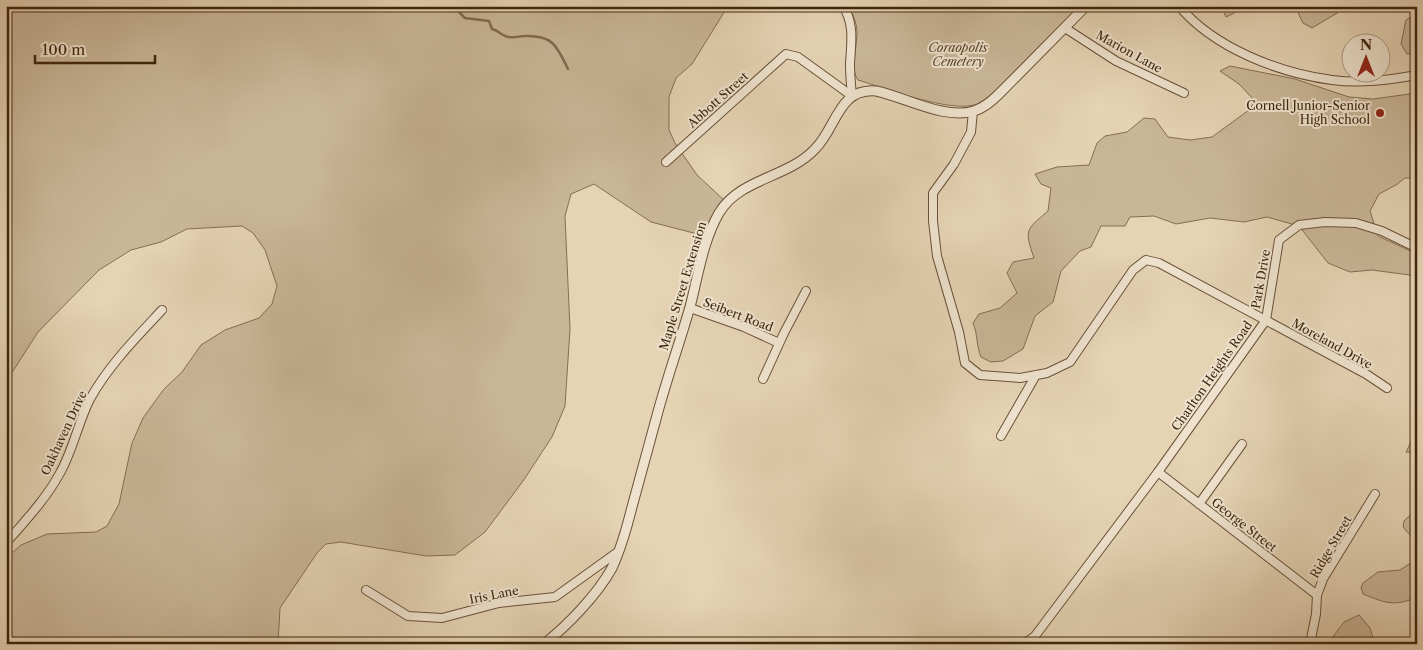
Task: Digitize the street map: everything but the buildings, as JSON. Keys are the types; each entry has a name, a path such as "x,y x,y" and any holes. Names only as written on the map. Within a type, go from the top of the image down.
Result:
{"street":[{"path":"843,6 852,32 850,75 852,96 862,91 876,91 938,110 956,112 973,111 986,105 1000,94 1086,6"},
{"path":"1179,6 1207,33 1255,59 1278,67 1340,81 1376,81 1417,75"},
{"name":"Marion Lane","path":"1065,28 1116,61 1184,93"},
{"name":"Abbott Street","path":"666,162 786,54 798,56 852,96"},
{"name":"Maple Street Extension","path":"544,644 565,626 600,586 619,551 706,248 720,211 734,196 743,190 797,163 813,152 829,131 842,106 852,96"},
{"name":"Charlton Heights Road","path":"973,111 971,132 954,164 933,193 933,221 937,256 960,332 965,363 980,375 1020,378 1047,373 1070,362 1133,270 1146,260 1159,262 1266,320 1158,472 1035,636 1024,644"},
{"name":"Park Drive","path":"1266,320 1279,240 1299,225 1325,222 1356,223 1382,231 1417,248"},
{"name":"Seibert Road","path":"763,379 806,291"},
{"name":"Seibert Road","path":"690,308 744,327 779,343"},
{"name":"Oakhaven Drive","path":"6,543 46,496 68,456 90,400 118,357 162,310"},
{"name":"Moreland Drive","path":"1266,320 1366,374 1388,388"},
{"path":"1001,436 1036,375"},
{"path":"1199,504 1242,444"},
{"name":"George Street","path":"1158,472 1318,595"},
{"name":"Ridge Street","path":"1310,644 1318,595 1323,579 1375,494"},
{"name":"Iris Lane","path":"366,590 408,616 442,618 499,603 555,597 619,551"}],"green space":[{"path":"6,6 728,6 692,64 676,78 669,97 669,130 675,143 697,175 727,203 709,237 651,222 594,184 571,194 565,216 570,329 565,406 552,437 523,481 485,532 455,555 426,556 341,542 326,544 317,553 280,608 278,644 7,644 6,565 11,554 21,545 47,534 96,532 107,526 119,504 132,443 143,418 164,389 182,372 201,345 225,330 259,318 272,304 277,286 265,250 253,233 242,226 187,229 161,242 131,250 99,270 38,332 6,382"},
{"name":"Coraopolis Cemetery","path":"849,6 1086,6 1035,59 1031,55 991,95 977,104 952,106 918,99 858,80 854,71 857,29"},
{"path":"1221,6 1236,6 1238,11 1226,17"},
{"path":"1295,6 1349,6 1312,28 1303,23"},
{"path":"1417,13 1417,53 1407,54 1401,44 1406,20"},
{"path":"1230,66 1295,79 1349,97 1373,99 1417,93 1417,178 1405,178 1379,194 1370,211 1378,236 1417,254 1417,276 1372,270 1350,272 1328,263 1299,226 1267,217 1244,222 1210,218 1176,224 1154,216 1130,217 1125,226 1101,226 1091,247 1080,251 1061,271 1053,302 1035,316 1023,349 1003,361 991,362 981,357 973,323 979,314 1000,308 1017,293 1007,273 1013,262 1034,258 1029,241 1029,231 1035,222 1048,211 1051,188 1041,184 1035,174 1057,167 1089,165 1097,143 1105,136 1127,132 1144,118 1155,119 1168,137 1190,140 1212,137 1249,110 1255,101 1239,84 1220,71"},
{"path":"1417,437 1417,453 1406,452 1412,440"},
{"path":"1417,509 1417,533 1411,536 1403,527 1404,521"},
{"path":"1417,559 1417,597 1402,602 1390,603 1363,594 1361,588 1363,583 1378,572 1400,570"},
{"path":"1359,615 1370,628 1375,644 1334,643 1332,638 1344,622"}],"waterway":[{"path":"453,6 465,18 489,21 492,29 507,37 535,36 548,40 561,54 568,69"}],"place":[{"name":"Cornell Junior-Senior High School","path":"1380,113"}]}
